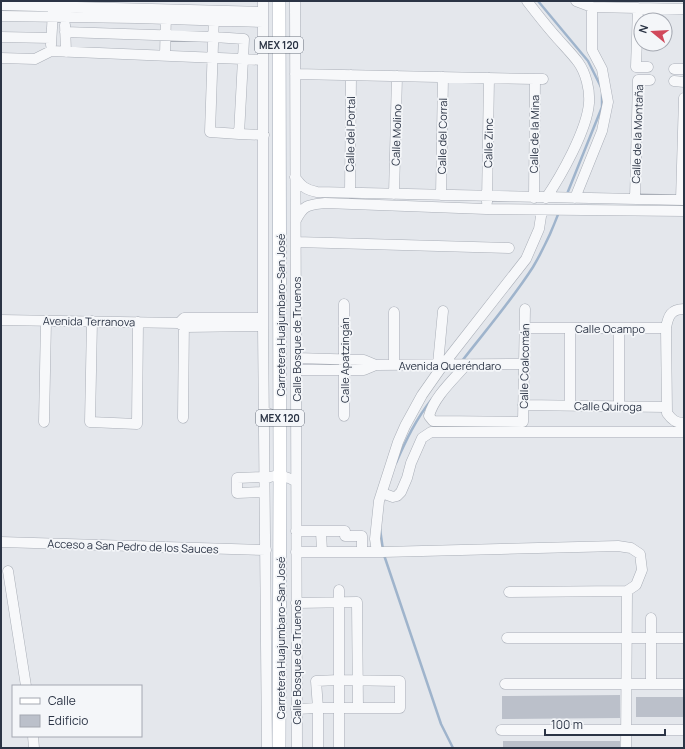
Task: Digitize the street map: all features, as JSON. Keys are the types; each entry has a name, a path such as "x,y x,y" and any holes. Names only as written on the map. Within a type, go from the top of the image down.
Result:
{"main road":[{"name":"Carretera Huajumbaro-San José","path":"279,1 279,748"}],"street":[{"path":"263,1 263,322 267,748"},
{"name":"Calle Bosque de Truenos","path":"295,1 296,748"},
{"path":"527,1 542,21 579,63 589,91 589,105 579,136 550,198"},
{"path":"576,1 592,7 684,9"},
{"path":"1,5 65,20 165,35 244,39 239,134"},
{"path":"572,198 602,131 608,102 602,69 592,50 592,7"},
{"path":"638,8 636,68 648,68"},
{"path":"1,16 53,16 65,20 166,14 263,17"},
{"path":"165,55 166,14"},
{"path":"51,51 53,16"},
{"path":"214,16 210,132 264,135"},
{"path":"65,20 66,52"},
{"path":"1,37 51,38"},
{"path":"1,58 36,59 51,51 263,60"},
{"path":"674,69 684,69"},
{"path":"295,74 489,78"},
{"name":"Calle del Portal","path":"350,193 351,75"},
{"name":"Calle Molino","path":"394,194 397,76"},
{"name":"Calle del Corral","path":"441,195 444,77"},
{"name":"Calle de la Mina","path":"489,78 539,79 534,198"},
{"name":"Calle Zinc","path":"486,209 489,78"},
{"name":"Calle de la Montaña","path":"635,199 638,80 650,80"},
{"path":"264,95 271,90 279,89 288,90 296,95"},
{"path":"295,177 302,186 310,190 326,192 534,198 682,200 684,98"},
{"path":"325,203 326,192"},
{"path":"296,222 301,210 310,205 325,203 486,209 684,211"},
{"path":"380,552 375,539 379,501 386,494 398,442 405,426 422,395 443,364 526,259 546,210"},
{"path":"296,242 509,248"},
{"name":"Calle Apatzingán","path":"344,304 344,416"},
{"name":"Calle Coalcomán","path":"463,364 431,410 429,416 433,421 523,422 525,309"},
{"path":"684,309 676,310 670,313 666,328 667,413 672,420 679,423 684,423"},
{"path":"443,311 443,364"},
{"path":"394,312 394,365"},
{"name":"Avenida Terranova","path":"1,320 182,323 263,322"},
{"path":"44,422 46,320"},
{"path":"92,321 90,422 137,424 138,322"},
{"path":"182,323 183,418"},
{"name":"Calle Ocampo","path":"525,328 666,328"},
{"path":"570,328 570,405"},
{"path":"619,328 619,406"},
{"name":"Avenida Queréndaro","path":"296,358 344,358 364,360 376,365 524,364"},
{"name":"Avenida Queréndaro","path":"296,370 364,370 376,365"},
{"name":"Calle Quiroga","path":"523,405 666,407"},
{"path":"264,411 272,416 280,418 296,414"},
{"path":"386,494 397,496 401,492 422,438 431,432 684,432"},
{"path":"264,492 250,493 250,477 264,478 280,475 296,481"},
{"path":"296,531 345,531 345,536 362,536 362,552"},
{"path":"321,531 322,552"},
{"name":"Acceso a San Pedro de los Sauces","path":"1,542 266,550"},
{"path":"296,552 380,552 610,546 631,548 640,554 642,570 636,585 627,591 509,592"},
{"path":"8,571 26,685"},
{"path":"339,590 339,748"},
{"path":"626,748 627,591"},
{"path":"296,603 357,602 358,708"},
{"path":"651,618 651,684"},
{"path":"507,638 684,638"},
{"path":"296,709 318,708 400,708 400,681 316,681 318,708 318,748"},
{"path":"505,684 684,684"},
{"path":"501,730 684,730"},
{"path":"33,737 34,748"}],"building":[{"path":"620,695 620,718 502,719 502,696"},
{"path":"636,697 684,697 684,717 636,717"},
{"path":"503,741 620,741 620,748 503,748"}],"waterway":[{"path":"538,1 588,61 601,87"},
{"path":"567,194 602,107 602,94"},
{"path":"462,361 508,303 533,267 559,212"},
{"path":"396,463 412,430 432,399"},
{"path":"380,529 383,550"},
{"path":"384,555 441,724 453,748"}]}
